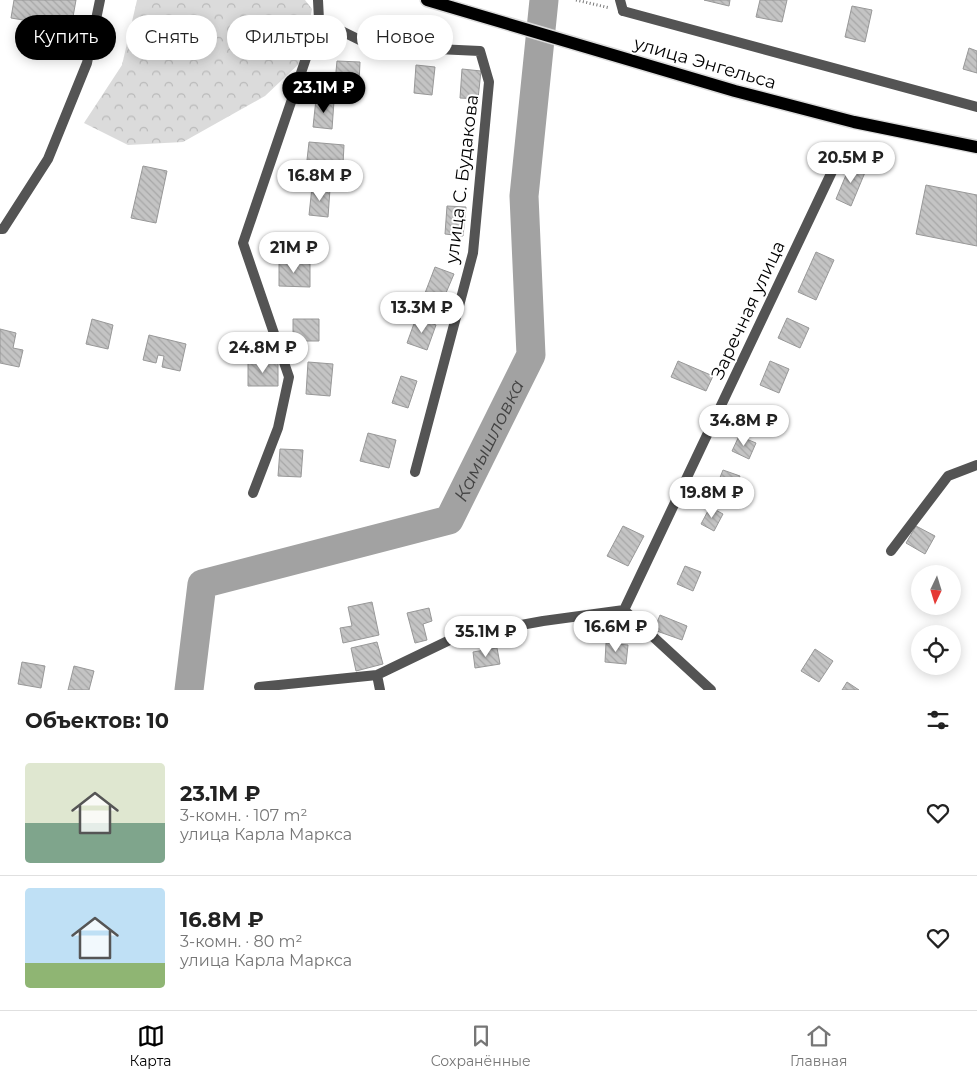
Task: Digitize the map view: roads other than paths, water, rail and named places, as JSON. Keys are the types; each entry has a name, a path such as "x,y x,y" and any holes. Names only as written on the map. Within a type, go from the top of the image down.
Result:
{"main road":[{"name":"улица Энгельса","path":"426,0 735,91 854,122 977,147"}],"street":[{"path":"0,230 3,229 48,159 87,63 100,0"},
{"path":"318,0 319,15"},
{"path":"620,0 623,11 977,107"},
{"name":"улица С. Будакова","path":"347,34 372,46 480,52 490,82 473,253 415,472"},
{"path":"253,493 278,428 289,377 243,243 305,60"},
{"name":"Заречная улица","path":"624,610 837,161"},
{"path":"891,550 948,476 977,466"},
{"path":"259,687 377,674 456,637 543,621 624,610 711,690"},
{"path":"377,674 380,690"}],"waterway":[{"name":"Камышловка","path":"189,690 202,584 449,520 531,355 524,196 544,0"}]}
